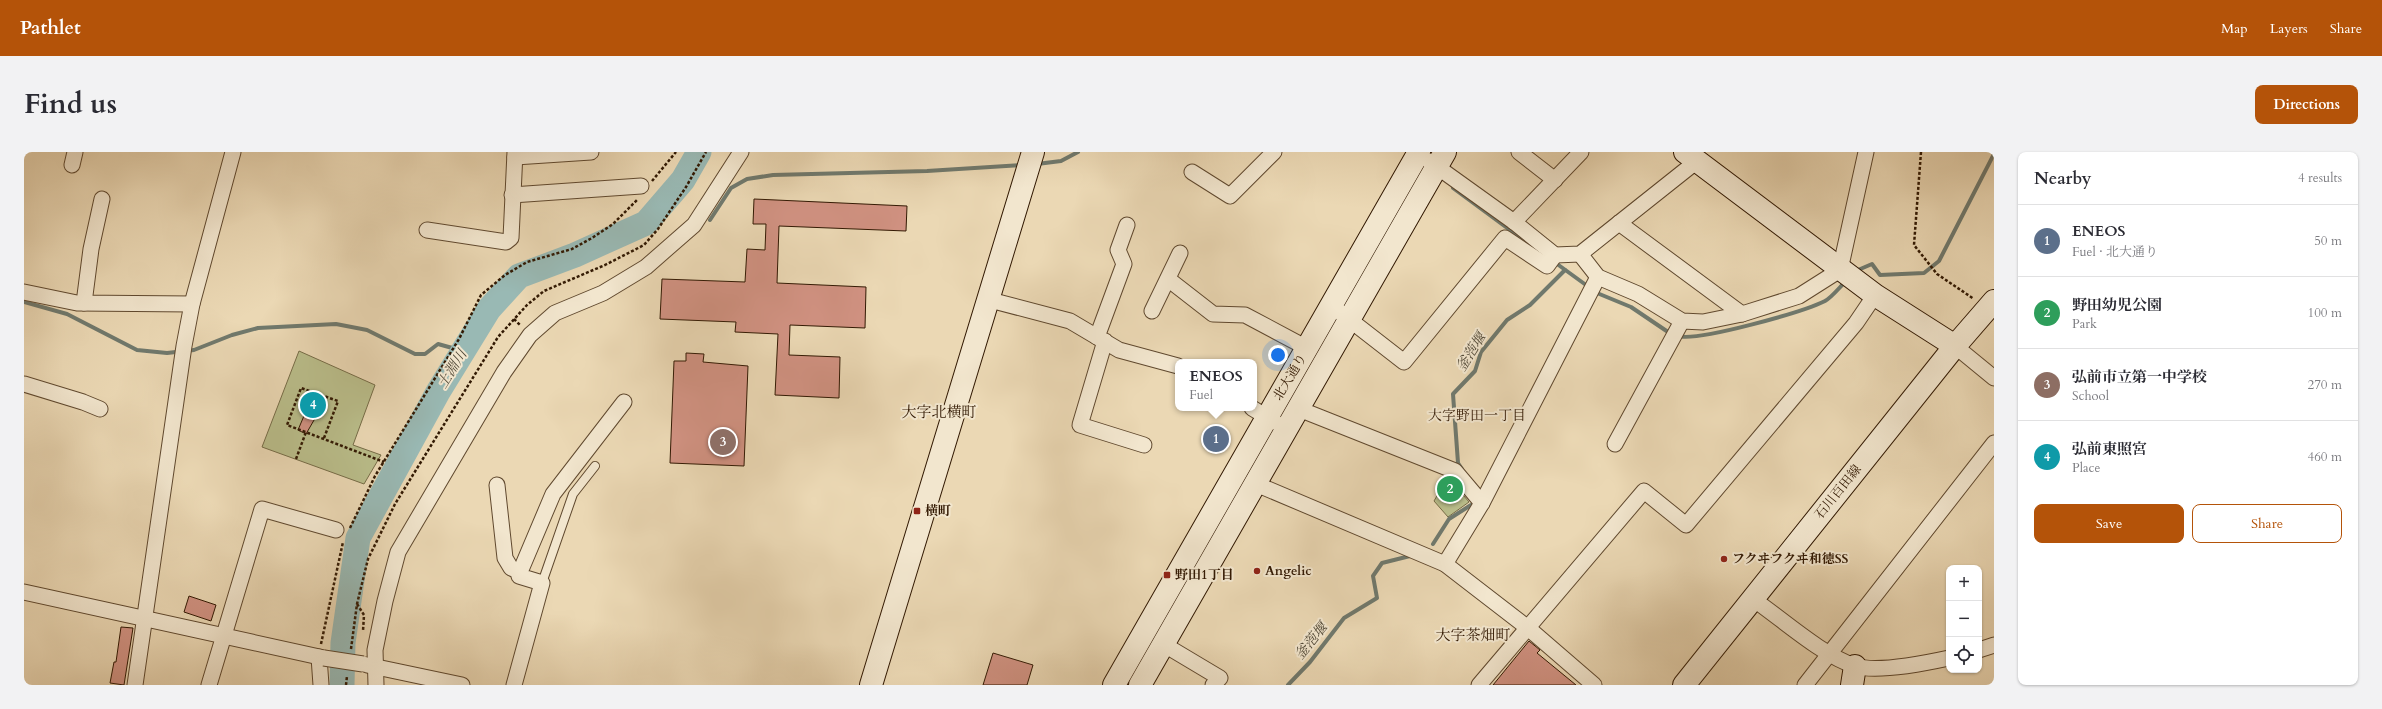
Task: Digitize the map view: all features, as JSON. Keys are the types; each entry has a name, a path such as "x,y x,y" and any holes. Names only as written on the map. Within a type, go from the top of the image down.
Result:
{"street":[{"path":"135,685 143,618 183,352 192,304 233,152"},
{"path":"427,230 506,242 512,238 512,195 515,154 591,152"},
{"path":"376,685 369,665 375,650 385,601 398,552 504,372 530,335 555,313 603,293 646,267 694,225 741,152"},
{"path":"1192,172 1230,196 1274,152"},
{"path":"1518,152 1555,180"},
{"path":"1514,222 1581,152"},
{"path":"1594,284 1638,294 1682,321 1703,322 1742,314 1799,296 1840,270 1866,152"},
{"path":"1419,153 1441,159 1514,222 1552,259"},
{"name":"北大通り","path":"1114,685 1259,412 1307,348 1419,153"},
{"path":"1332,306 1351,318 1404,362 1505,238 1547,266 1552,259 1580,254 1619,223 1691,156 1840,270 1875,295 1954,346 1994,378"},
{"name":"北大通り","path":"1140,685 1441,159"},
{"path":"874,684 1031,162"},
{"path":"512,195 643,190"},
{"path":"84,303 92,249 102,199"},
{"path":"1619,223 1742,314"},
{"path":"1127,225 1118,250 1124,264 1101,339 1080,425 1144,445"},
{"path":"1152,311 1180,253"},
{"path":"1580,254 1594,284"},
{"path":"1168,279 1213,314 1245,315 1307,348"},
{"path":"1445,564 1482,503 1594,284"},
{"path":"24,292 84,303 192,304"},
{"path":"1479,685 1644,491 1686,525 1856,323 1875,295"},
{"path":"990,300 1070,321 1120,350 1175,365"},
{"name":"石川百田線","path":"1684,685 1954,346 1991,304"},
{"path":"1615,444 1682,321"},
{"path":"24,384 83,402 100,409"},
{"path":"514,685 542,583 518,576 553,494 624,402"},
{"path":"1299,409 1454,471 1482,503"},
{"path":"1259,412 1286,428"},
{"path":"1805,685 1994,443"},
{"path":"1256,484 1445,564 1528,628 1594,685"},
{"path":"497,486 505,558 512,568 520,572"},
{"path":"209,685 262,509 342,534"},
{"path":"24,592 321,658 369,665 462,685"},
{"path":"1753,599 1829,654 1854,675 1883,667 1925,663 1946,659"},
{"path":"1163,644 1220,678 1213,685"},
{"path":"1982,649 1994,645"},
{"path":"321,658 321,685"}],"lane":[{"path":"542,583 573,494 595,466"}],"path":[{"path":"321,658 342,534 459,339 481,295 505,275 528,262 572,249 613,224 676,152"},
{"path":"1921,152 1914,244 1937,274 1991,304"},
{"path":"324,438 338,401 301,388 287,425 384,462"},
{"path":"296,459 306,432"},
{"path":"357,604 364,615"}],"green space":[{"path":"299,351 375,385 353,445 381,455 364,484 262,447"},
{"path":"1448,477 1469,502 1448,517 1434,501"}],"building":[{"path":"754,199 907,206 906,231 779,226 777,283 866,287 865,328 790,325 789,355 840,357 839,398 775,395 778,334 735,332 736,322 660,319 662,279 745,282 747,249 765,250 766,224 753,224"},
{"path":"686,353 704,354 703,362 748,366 744,466 670,463 674,361 686,361"},
{"path":"308,394 325,401 306,434 298,430 306,411 302,408"},
{"path":"189,596 216,605 211,621 184,612"},
{"path":"121,627 133,628 124,685 110,683 114,662 116,662"},
{"path":"1529,641 1540,650 1537,653 1576,685 1493,685"},
{"path":"993,653 1033,665 1027,685 983,685"}],"waterway":[{"name":"土淵川","path":"342,685 343,643 358,538 438,392 489,309 519,276 575,255 646,223 683,180 699,152"},
{"path":"1037,164 1061,161 1078,152"},
{"path":"1858,270 1872,264 1880,275 1924,273 1939,261 1994,154"},
{"path":"710,220 731,188 747,179 773,175 927,171 1022,165"},
{"path":"1453,188 1533,247"},
{"path":"1553,261 1597,293 1631,307 1671,334"},
{"name":"釜萢堰","path":"1462,469 1458,463 1453,394 1475,371 1481,352 1507,320 1530,305 1565,270"},
{"path":"1678,336 1689,337 1706,335 1750,325 1795,312 1825,301 1845,282"},
{"path":"24,302 67,314 137,350 167,353 194,350 232,335 258,328 336,324 367,330 415,354 425,354 438,344 463,351"},
{"name":"釜萢堰","path":"1433,544 1449,519 1471,505"},
{"name":"釜萢堰","path":"1288,685 1310,662 1344,618 1377,598 1373,576 1382,563 1410,556"}],"place":[{"name":"弘前東照宮","path":"313,405"},
{"name":"ENEOS","path":"1216,439"},
{"name":"弘前市立第一中学校","path":"723,442"},
{"name":"野田幼児公園","path":"1450,489"},
{"name":"横町","path":"917,511"},
{"name":"フクヰフクヰ和徳SS","path":"1724,559"},
{"name":"Angelic","path":"1257,571"},
{"name":"野田1丁目","path":"1167,575"}],"district":[{"name":"大字北横町","path":"939,412"},
{"name":"大字野田一丁目","path":"1477,415"},
{"name":"大字茶畑町","path":"1473,635"}]}
